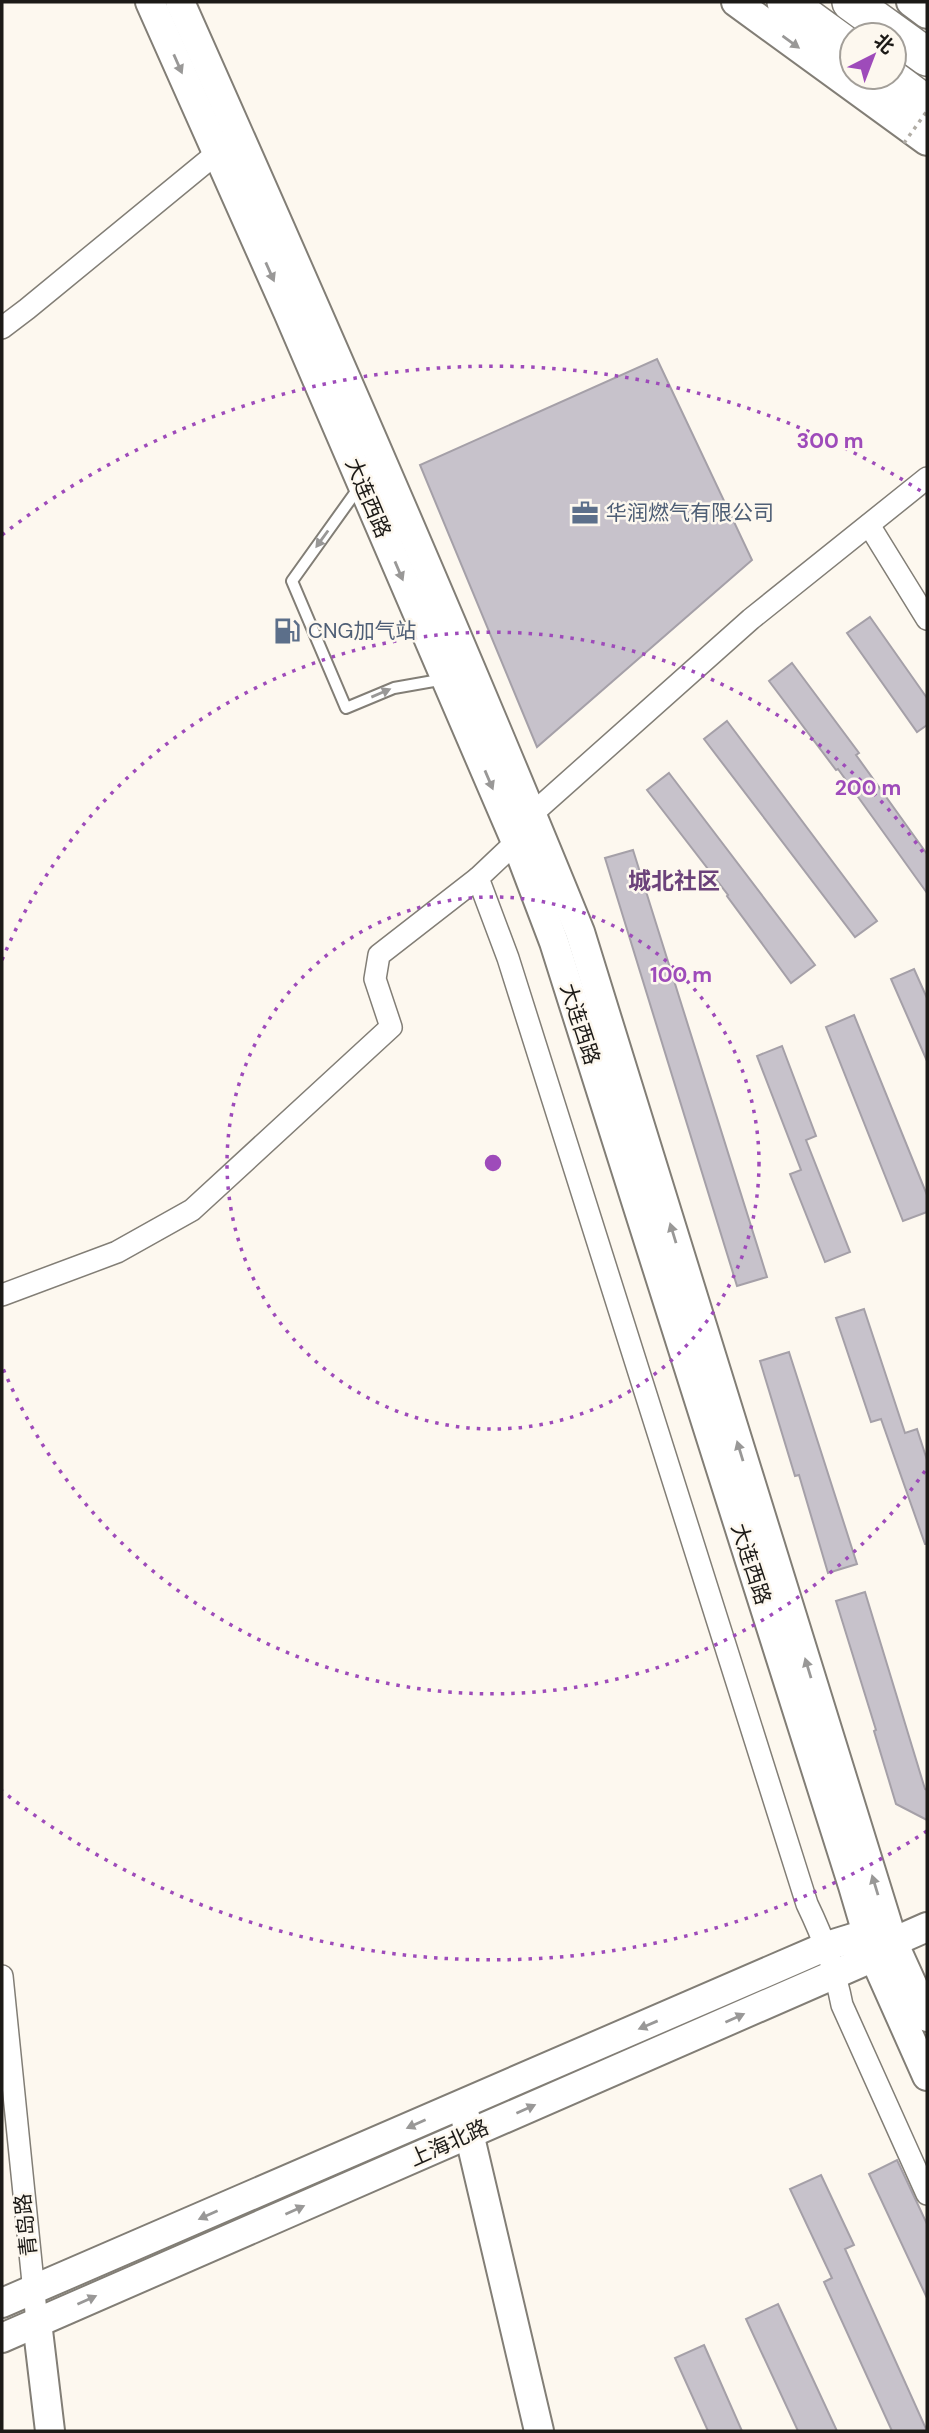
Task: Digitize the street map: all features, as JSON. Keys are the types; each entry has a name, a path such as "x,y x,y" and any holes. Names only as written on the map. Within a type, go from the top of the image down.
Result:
{"highway":[{"path":"786,2 838,40"},
{"path":"851,2 927,57"},
{"path":"908,91 927,105"}],"main road":[{"name":"大连西路","path":"150,2 446,679 516,842 554,942 853,1886 927,2076"},
{"name":"大连西路","path":"180,2 324,326 580,932 877,1944 927,2017"},
{"path":"736,2 916,142"},
{"path":"911,2 927,14"},
{"name":"上海北路","path":"2,2338 835,1973 877,1944 927,1927"},
{"name":"上海北路","path":"2,2303 827,1946 877,1944"},
{"path":"463,2104 539,2431"},
{"name":"青岛路","path":"37,2322 50,2431"}],"street":[{"path":"2,328 217,153"},
{"path":"532,814 751,619 927,478"},
{"path":"869,525 927,619"},
{"path":"2,1295 117,1252 192,1210 391,1027 375,979 379,955 478,878 516,842"},
{"path":"478,878 508,958 807,1904 827,1946 842,2005 927,2194"},
{"name":"青岛路","path":"2,1976 37,2322"}],"lane":[{"path":"361,484 292,581 346,708 394,688 446,679"}],"path":[{"path":"916,142 927,111"}],"building":[{"name":"华润燃气有限公司","path":"657,359 752,560 537,747 420,465"},
{"path":"870,617 927,698 927,725 917,732 847,633"},
{"path":"792,663 859,753 856,755 927,854 927,893 838,769 836,770 769,681"},
{"path":"727,721 877,921 855,937 704,739"},
{"path":"669,773 815,965 791,983 728,895 647,790"},
{"path":"633,850 767,1277 737,1286 605,858"},
{"path":"914,969 927,998 927,1061 891,979"},
{"path":"854,1015 927,1195 927,1212 903,1221 826,1027"},
{"path":"782,1046 816,1136 806,1140 850,1252 825,1262 790,1174 801,1170 757,1056"},
{"path":"864,1309 905,1433 917,1429 927,1460 927,1544 881,1419 871,1422 836,1318"},
{"path":"789,1352 857,1564 828,1573 799,1475 795,1476 760,1361"},
{"path":"865,1592 927,1790 927,1820 896,1804 836,1601"},
{"path":"897,2160 927,2224 927,2298 869,2174"},
{"path":"821,2175 854,2245 845,2249 927,2431 892,2431 824,2282 832,2278 790,2189"},
{"path":"778,2304 837,2431 798,2431 746,2319"},
{"path":"704,2345 742,2431 708,2431 675,2358"}],"place":[{"name":"华润燃气有限公司","path":"585,513"},
{"name":"CNG加气站","path":"287,631"}],"district":[{"name":"城北社区","path":"674,881"}]}
